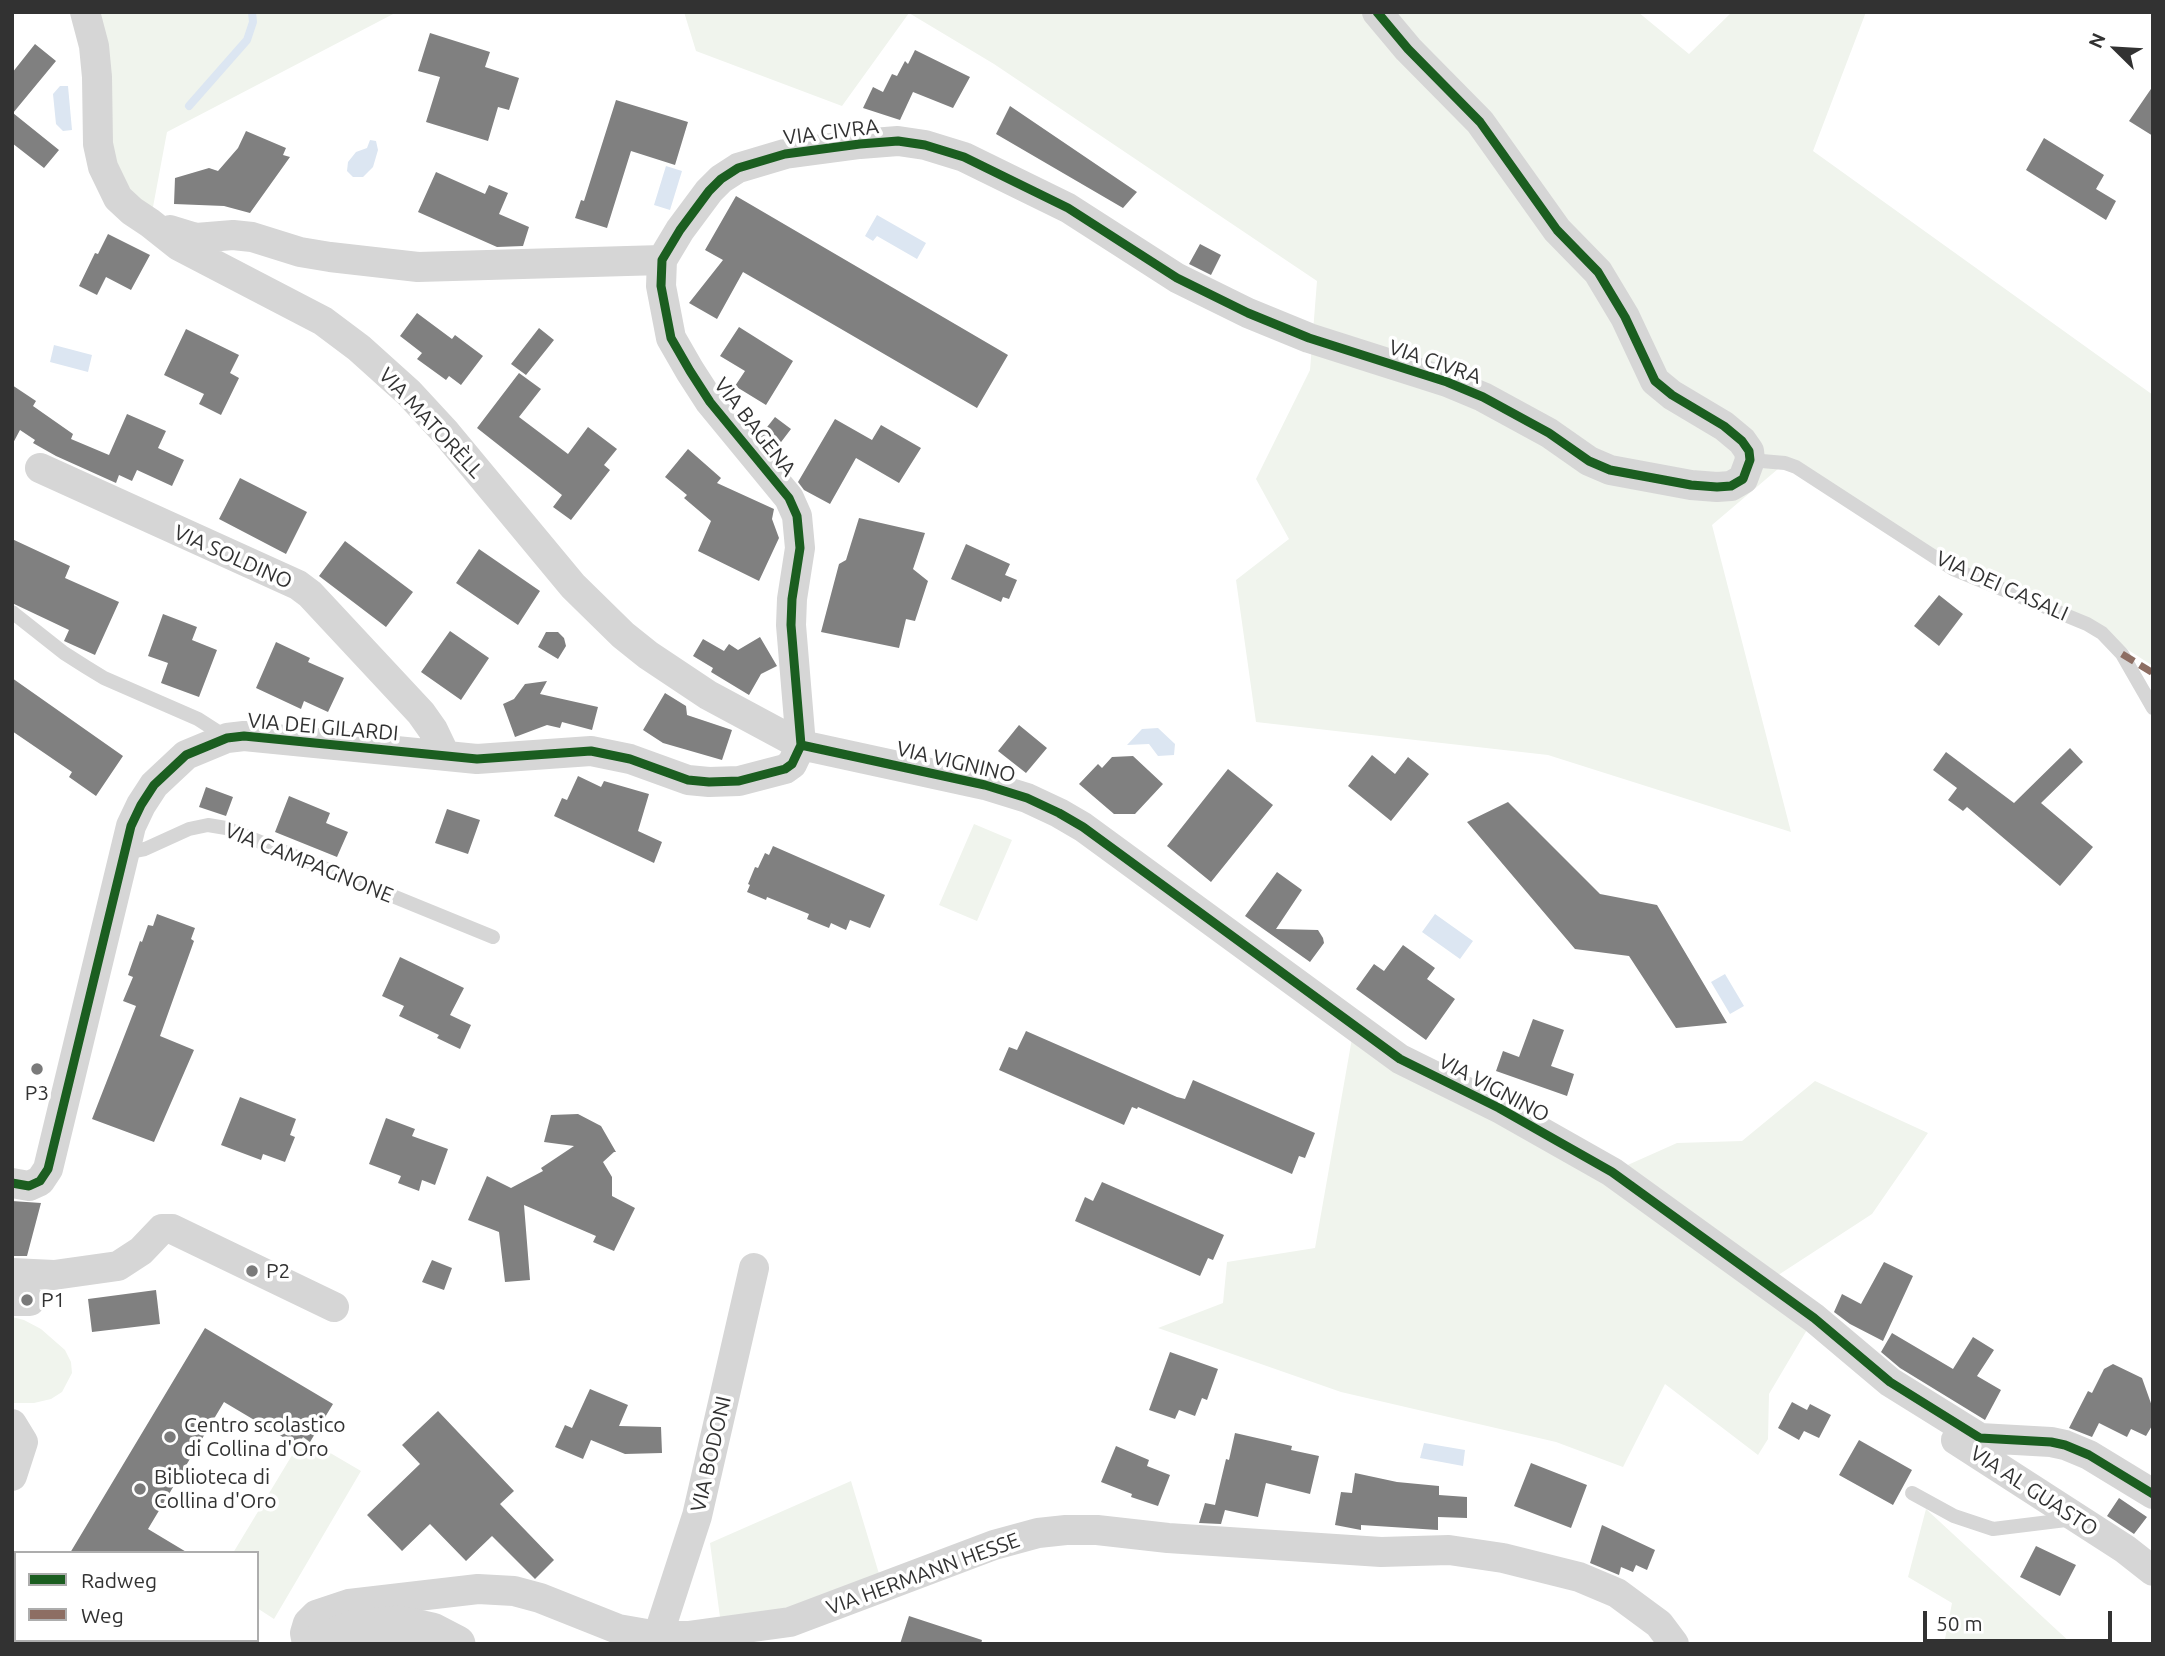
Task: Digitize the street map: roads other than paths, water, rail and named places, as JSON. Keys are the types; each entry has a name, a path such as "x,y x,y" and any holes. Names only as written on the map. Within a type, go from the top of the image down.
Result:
{"street":[{"name":"VIA MATORÈLL","path":"85,12 94,46 99,144 103,167 118,198 179,246 323,321 359,348 409,393 446,433 573,586 623,635 708,695 801,745"},
{"path":"1377,12 1408,49 1480,122 1558,230 1598,272 1625,317 1655,381 1672,395 1724,425 1742,441 1749,451 1750,460"},
{"name":"VIA CIVRA","path":"662,260 709,191 738,168 785,154 860,144 898,141 925,145 964,157 1068,208 1177,278 1248,313 1309,338 1447,382 1483,397 1549,433 1589,461 1610,470 1691,485 1731,486 1743,479 1750,460"},
{"path":"150,223 196,238 246,236 320,255 418,267 662,260"},
{"path":"228,271 234,249 246,236"},
{"name":"VIA BAGENA","path":"662,260 661,286 671,338 710,402 789,498 797,516 800,548 792,599 792,625 801,745"},
{"name":"VIA SOLDINO","path":"40,468 298,586 310,594 421,713 445,755"},
{"name":"VIA DEI GILARDI","path":"12,1183 29,1186 40,1181 48,1168 131,827 154,785 186,755 227,738 257,737 492,759 591,751 630,759 688,780 709,782 739,780 785,769 792,764 801,745"},
{"name":"VIA VIGNINO","path":"801,745 985,785 1027,798 1059,813 1083,827 1400,1059 1499,1108 1612,1172 1814,1318 1890,1382 1980,1438 2065,1445 2100,1461 2153,1494"},
{"path":"12,1273 63,1275 118,1266 141,1251 162,1229 172,1229 334,1307"},
{"name":"VIA BODONI","path":"657,1636 697,1516 754,1268"},
{"name":"VIA AL GUASTO","path":"1890,1382 1896,1400 1905,1408 2125,1549 2153,1571"},
{"path":"12,1424 23,1442 23,1449 12,1476"},
{"name":"VIA HERMANN HESSE","path":"307,1644 305,1633 308,1623 316,1615 349,1604 478,1589 514,1591 540,1598 618,1629 657,1636 688,1636 790,1622 994,1545 1038,1533 1066,1530 1097,1530 1176,1539 1381,1552 1450,1550 1503,1558 1579,1577 1617,1593 1660,1625 1674,1644"},
{"path":"314,1644 355,1628 400,1623 432,1631 457,1644"}],"lane":[{"name":"VIA DEI CASALI","path":"1750,460 1785,463 1796,467 1953,569 2087,624 2102,633 2122,654 2153,708"},
{"path":"12,612 64,653 104,678 198,719 227,738"},
{"name":"VIA CAMPAGNONE","path":"124,853 145,849 189,829 208,825 226,828 493,937"},
{"path":"1912,1493 1954,1516 1993,1529 2075,1519"}],"waterway":[{"path":"189,106 247,40 253,22 252,12"}],"place":[{"name":"P3","path":"37,1069"},
{"name":"P2","path":"252,1271"},
{"name":"P1","path":"27,1300"},
{"name":"Centro scolastico di Collina d'Oro","path":"170,1437"},
{"name":"Biblioteca di Collina d'Oro","path":"140,1489"}]}
